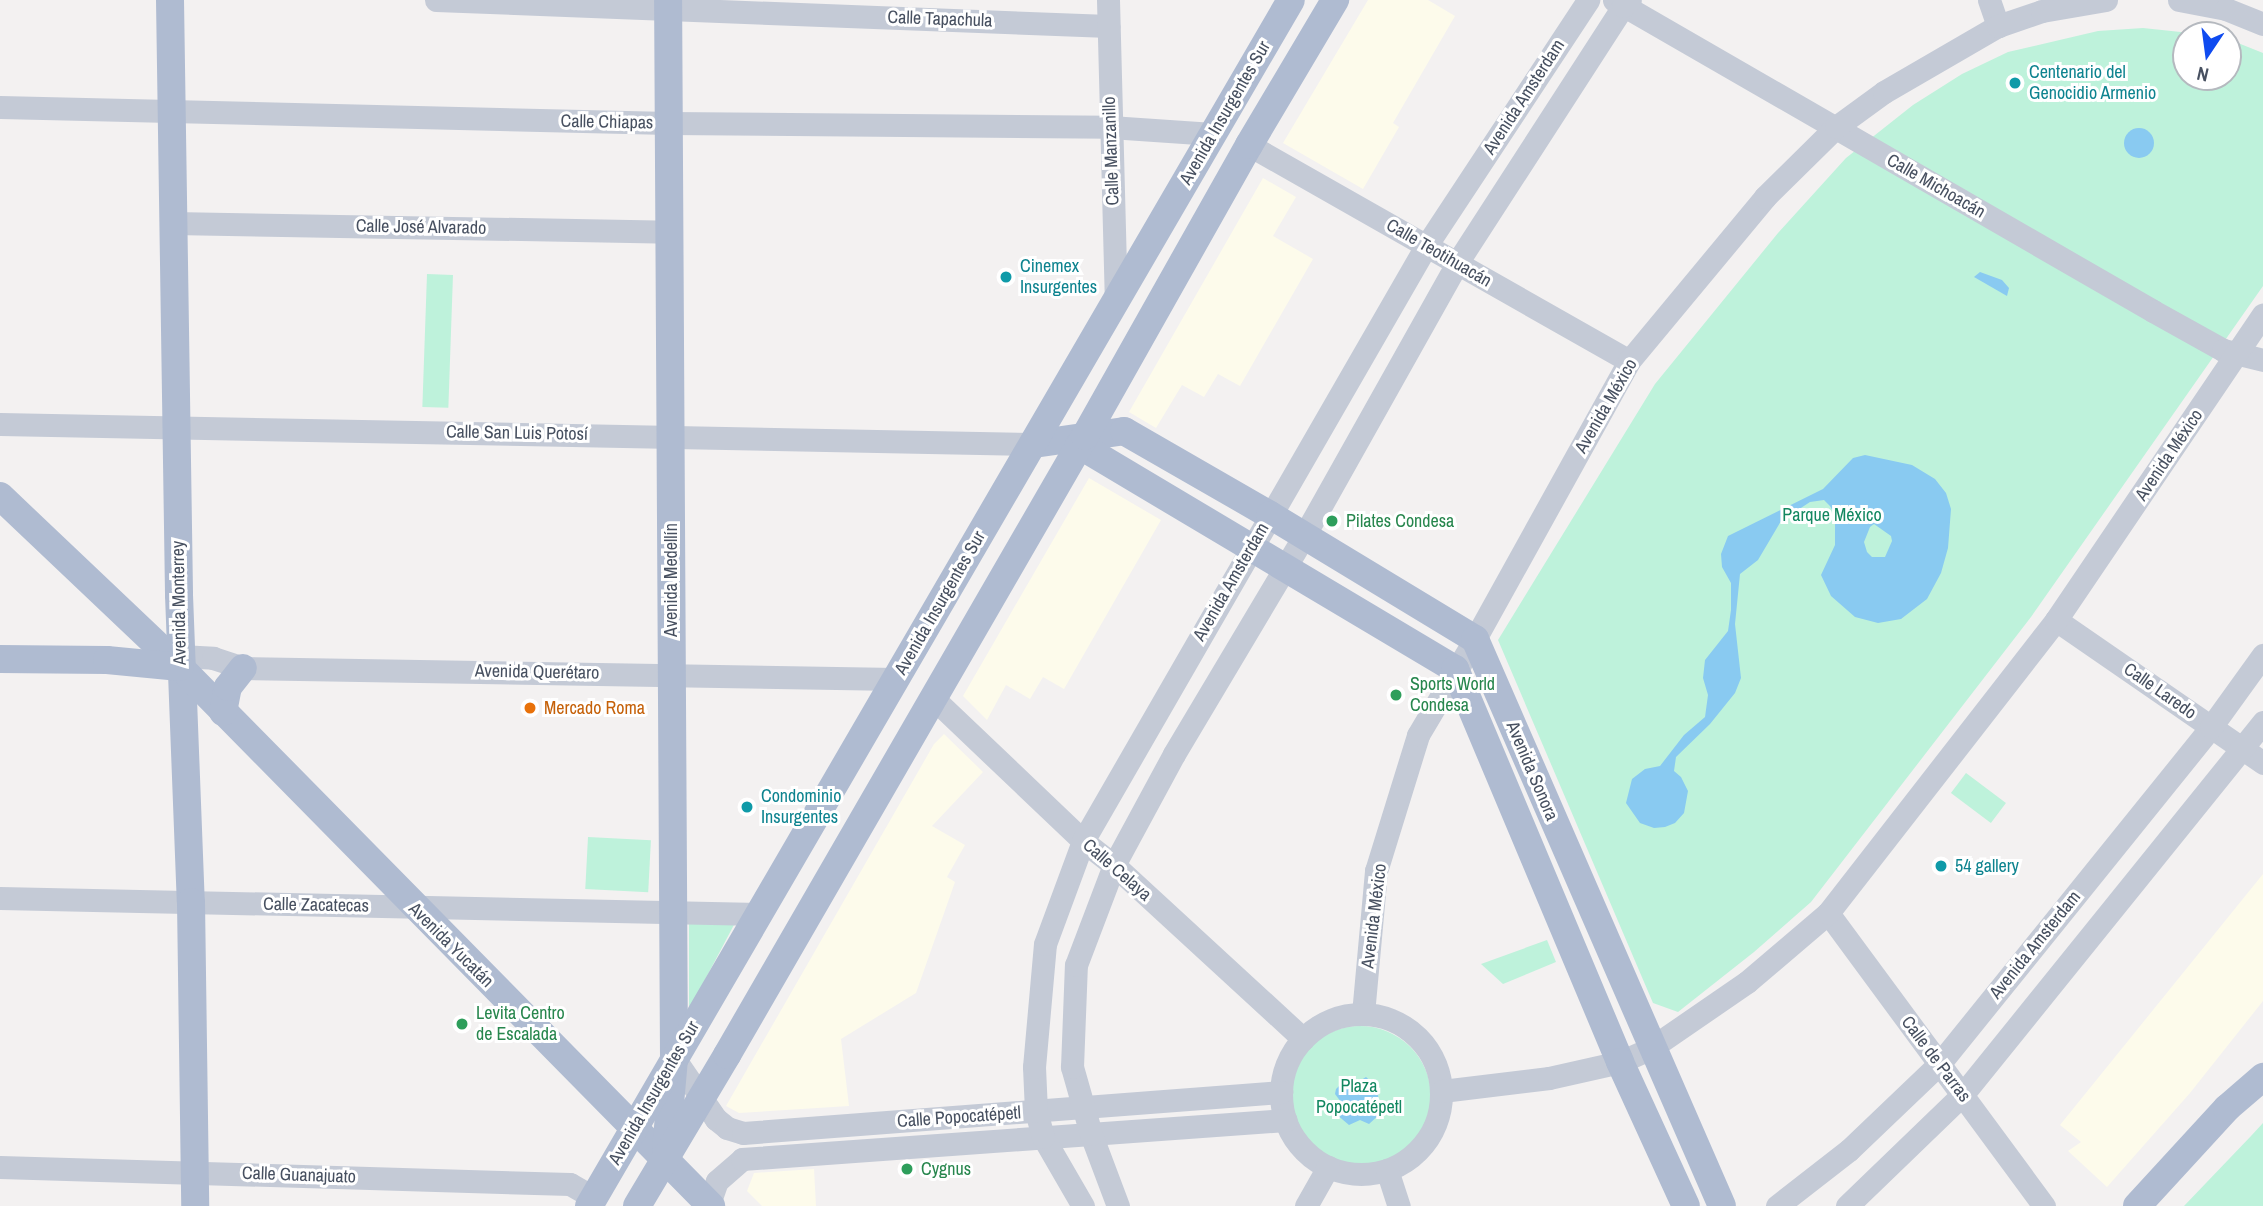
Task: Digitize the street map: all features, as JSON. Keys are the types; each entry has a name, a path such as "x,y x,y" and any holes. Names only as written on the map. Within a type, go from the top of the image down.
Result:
{"main road":[{"name":"Avenida Monterrey","path":"170,0 180,662 191,902 195,1206"},
{"name":"Avenida Insurgentes Sur","path":"592,1202 1291,0"},
{"name":"Avenida Insurgentes Sur","path":"637,1206 1335,0"},
{"name":"Avenida Medellín","path":"665,1159 674,1058 668,3"},
{"path":"1034,444 1082,441 1124,431 1270,515 1475,639"},
{"path":"1082,441 1284,569 1455,669"},
{"path":"0,496 180,662"},
{"path":"133,621 155,617 179,595"},
{"name":"Avenida Sonora","path":"1475,639 1722,1206"},
{"name":"Avenida Querétaro","path":"0,659 180,662"},
{"name":"Avenida Yucatán","path":"180,662 223,712 413,907 710,1205"},
{"path":"223,712 228,687 243,667"},
{"name":"Avenida Sonora","path":"1455,669 1620,1062 1686,1206"},
{"path":"2227,1108 2263,1053"},
{"path":"2137,1206 2227,1108 2263,1077"}],"street":[{"name":"Calle Tapachula","path":"436,0 668,3 1108,26"},
{"name":"Calle Manzanillo","path":"1108,0 1116,301"},
{"name":"Avenida Amsterdam","path":"1083,1206 1043,1137 1036,1111 1034,1067 1045,944 1083,841 1426,246 1588,0"},
{"path":"1989,0 1998,26"},
{"name":"Avenida México","path":"1363,1014 1376,871 1418,735 1475,639 1629,361 1765,197 1836,127 1884,92 1998,26 2042,11 2106,0"},
{"path":"2179,0 2259,15"},
{"name":"Avenida Amsterdam","path":"1118,1206 1091,1134 1072,1067 1076,965 1114,865 1174,754 1304,536 1457,263 1622,2"},
{"name":"Calle Michoacán","path":"1622,2 2153,311 2223,350 2263,360"},
{"name":"Calle Chiapas","path":"0,107 669,123 1110,127 1213,134"},
{"name":"Calle Teotihuacán","path":"1249,145 1629,361"},
{"name":"Calle José Alvarado","path":"172,223 670,232"},
{"name":"Avenida México","path":"1442,1091 1549,1078 1620,1062 1651,1048 1747,982 1828,913 2056,620 2263,314"},
{"name":"Calle San Luis Potosí","path":"0,424 1034,444"},
{"name":"Calle Laredo","path":"2056,620 2263,763"},
{"name":"Avenida Amsterdam","path":"1777,1206 1849,1150 1940,1063 2211,727 2263,655"},
{"name":"Avenida Querétaro","path":"180,662 213,658 243,667 896,679"},
{"name":"Calle Celaya","path":"933,698 1083,841 1114,865 1303,1039"},
{"path":"1847,1206 1963,1094 2263,722"},
{"name":"Calle Zacatecas","path":"0,898 758,914"},
{"name":"Calle de Parras","path":"1828,913 2044,1206"},
{"path":"1363,1014 1387,1018 1408,1029 1426,1046 1437,1068 1442,1091 1438,1116 1427,1140 1409,1158 1387,1170 1357,1173 1328,1167 1309,1154 1294,1137 1286,1120 1281,1092 1291,1055 1303,1039 1320,1025 1341,1017 1363,1014"},
{"name":"Calle Popocatépetl","path":"674,1058 721,1124 743,1133 1281,1092"},
{"name":"Calle Popocatépetl","path":"710,1205 717,1181 742,1159 1286,1120"},
{"name":"Calle Guanajuato","path":"0,1167 570,1184 592,1202"},
{"path":"1306,1206 1328,1167"},
{"path":"1387,1170 1399,1206"}],"shaded area":[{"path":"1368,0 1428,0 1455,16 1393,123 1399,127 1363,189 1283,143"},
{"path":"1263,178 1296,197 1273,236 1313,259 1240,386 1218,374 1204,397 1182,385 1156,428 1129,412"},
{"path":"1089,478 1161,520 1064,689 1043,677 1030,699 1006,685 987,720 963,696"},
{"path":"944,734 983,772 932,826 965,845 947,877 955,882 916,993 841,1039 849,1106 739,1113 726,1106 934,744"},
{"path":"2263,874 2263,1001 2190,1093 2107,1187 2068,1151 2081,1142 2060,1125"},
{"path":"814,1169 816,1206 762,1206 747,1191 754,1173"}],"green space":[{"name":"Parque México","path":"2143,28 2172,31 2172,91 2242,91 2242,45 2263,53 2263,286 2031,617 1811,902 1754,952 1678,1012 1653,1003 1498,640 1655,384 1778,233 1846,158 1913,105 1962,74 2008,52 2098,31"},
{"path":"427,274 453,275 448,408 422,407"},
{"path":"1966,773 2006,803 1991,823 1951,793"},
{"path":"588,837 651,840 648,892 585,889"},
{"path":"689,920 736,921 689,1010"},
{"path":"1547,940 1556,962 1503,984 1481,964"},
{"name":"Plaza Popocatépetl","path":"1360,1026 1387,1031 1410,1047 1426,1070 1431,1097 1426,1124 1410,1147 1387,1163 1360,1168 1333,1163 1310,1147 1294,1124 1289,1097 1294,1070 1310,1047 1333,1031"},
{"path":"2263,1123 2263,1206 2184,1206 2251,1136"}],"water":[{"path":"2139,128 2150,132 2154,143 2150,154 2139,158 2128,154 2124,143 2128,132"},
{"path":"1980,272 2002,280 2009,288 2007,296 1974,277"},
{"path":"1865,455 1912,465 1935,479 1946,493 1951,509 1948,548 1941,573 1927,599 1901,619 1878,623 1855,617 1831,596 1821,575 1835,545 1835,515 1830,506 1824,500 1810,502 1781,521 1758,560 1740,574 1735,624 1741,678 1735,693 1710,724 1676,757 1674,771 1681,777 1688,791 1684,813 1675,823 1665,827 1654,828 1640,823 1626,803 1632,779 1645,769 1660,766 1684,735 1705,717 1708,695 1703,678 1705,660 1728,631 1731,610 1731,583 1722,567 1721,554 1728,536 1823,489 1853,458","holes":["1874,524 1891,536 1892,541 1885,557 1872,557 1867,552 1864,542"]},
{"name":"Plaza Popocatépetl","path":"1366,1077 1380,1090 1380,1114 1369,1124 1360,1120 1349,1125 1336,1114 1341,1102 1335,1094 1336,1089 1346,1079 1358,1082"}],"place":[{"name":"Centenario del Genocidio Armenio","path":"2015,83"},
{"name":"Cinemex Insurgentes","path":"1006,277"},
{"name":"Pilates Condesa","path":"1332,521"},
{"name":"Sports World Condesa","path":"1396,695"},
{"name":"Mercado Roma","path":"530,708"},
{"name":"Condominio Insurgentes","path":"747,807"},
{"name":"54 gallery","path":"1941,866"},
{"name":"Levita Centro de Escalada","path":"462,1024"},
{"name":"Cygnus","path":"907,1169"}]}
